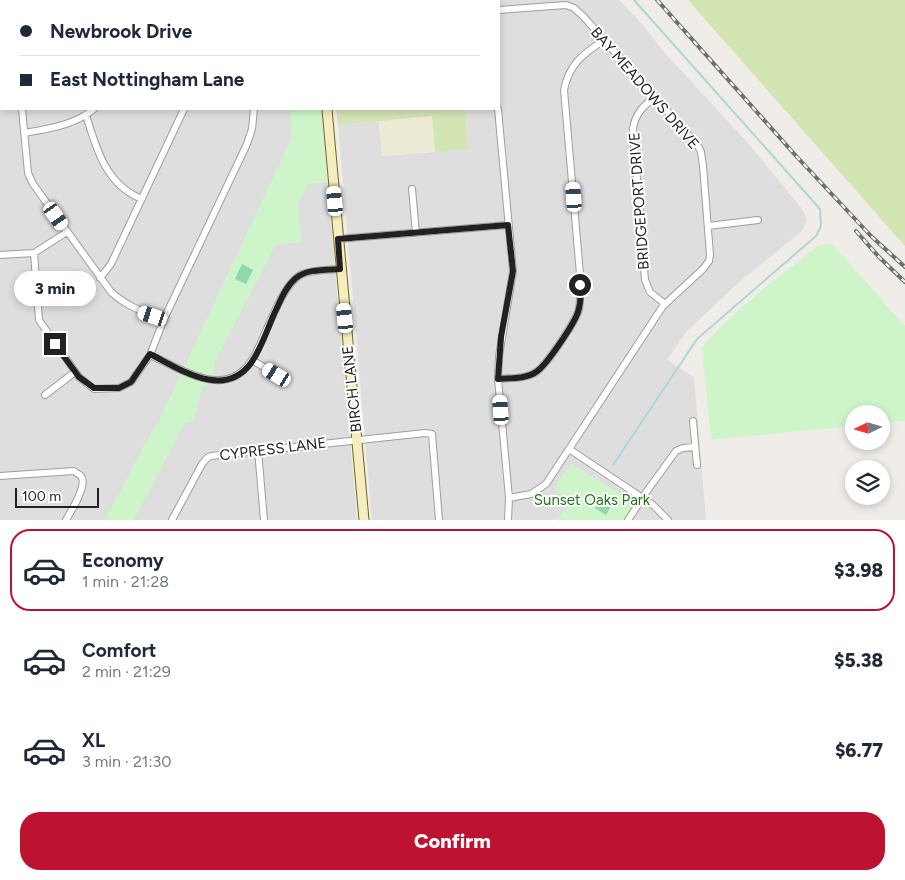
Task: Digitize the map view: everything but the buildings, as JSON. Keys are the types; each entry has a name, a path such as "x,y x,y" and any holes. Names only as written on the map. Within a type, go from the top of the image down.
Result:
{"street":[{"name":"BAY MEADOWS DRIVE","path":"500,10 566,5 574,8 655,97 701,152 708,226 709,260 692,280 665,304 546,484 540,490 531,494 509,498"},
{"path":"498,379 520,377 536,372 543,366 577,314 581,296 580,274 564,90 566,76 570,70 591,49 604,40"},
{"name":"BRIDGEPORT DRIVE","path":"655,97 640,109 634,121 633,129 645,280 650,292 665,304"},
{"path":"22,110 28,173 67,232 100,278 120,301 142,312 164,319"},
{"path":"24,133 64,124 86,115 93,110"},
{"path":"100,278 111,264 184,110"},
{"path":"34,253 39,320 75,372 94,388 119,388 131,382 137,376 150,354 164,319 247,144 252,129 254,110"},
{"name":"BIRCH LANE","path":"327,110 364,520"},
{"path":"498,110 513,271 501,337 498,379 509,498 508,520"},
{"path":"86,115 101,160 110,174 124,189 142,199"},
{"path":"412,189 416,233"},
{"path":"708,226 758,220"},
{"path":"338,239 508,225"},
{"path":"0,255 34,253 67,232"},
{"path":"150,354 202,379 212,381 234,376 242,371 252,360 283,296 296,278 310,272 340,269"},
{"path":"252,360 277,375"},
{"path":"45,395 75,372"},
{"path":"693,421 697,465"},
{"name":"CYPRESS LANE","path":"172,520 207,458 218,455 357,439 432,434 438,520"},
{"path":"628,520 676,452 683,448 695,446"},
{"path":"570,449 643,497 668,520"},
{"path":"258,450 264,520"},
{"path":"0,476 74,471 81,476 83,482 82,490 66,520"}],"shaded area":[{"path":"500,0 619,0 747,142 803,210 807,220 802,231 736,285 686,332 667,360 694,377 706,520 372,520 338,125 379,121 382,156 469,149 465,110 500,110"},
{"path":"0,110 321,110 357,520 0,520"},
{"path":"432,116 435,152 382,156 379,121"}],"green space":[{"path":"688,0 905,0 905,246"},
{"path":"290,110 321,110 327,182 308,184 298,204 301,242 276,245 215,361 214,378 202,388 194,421 185,422 134,520 105,520 155,425 157,425 292,137"},
{"path":"336,110 465,110 469,149 435,152 432,116 338,125"},
{"path":"825,244 833,245 905,326 905,421 890,422 890,405 845,405 845,427 711,440 702,348 714,334 756,295 816,247"},
{"path":"242,264 253,270 246,284 235,279"},
{"name":"Sunset Oaks Park","path":"571,464 634,502 623,520 554,520 571,506 554,488"},
{"path":"602,495 614,501 606,515 595,508"}],"waterway":[{"path":"613,465 697,339 816,236 821,226 820,209 634,0"}],"railway":[{"path":"657,0 797,157 871,236 905,267"},
{"path":"856,231 905,282"}],"route":[{"path":"55,344 79,377 94,388 119,388 131,382 137,376 150,354 202,379 212,381 225,379 234,376 250,364 283,296 296,278 310,272 340,269 338,239 508,225 513,271 501,337 498,379 520,377 536,372 543,366 568,330 579,307 580,285"}]}
